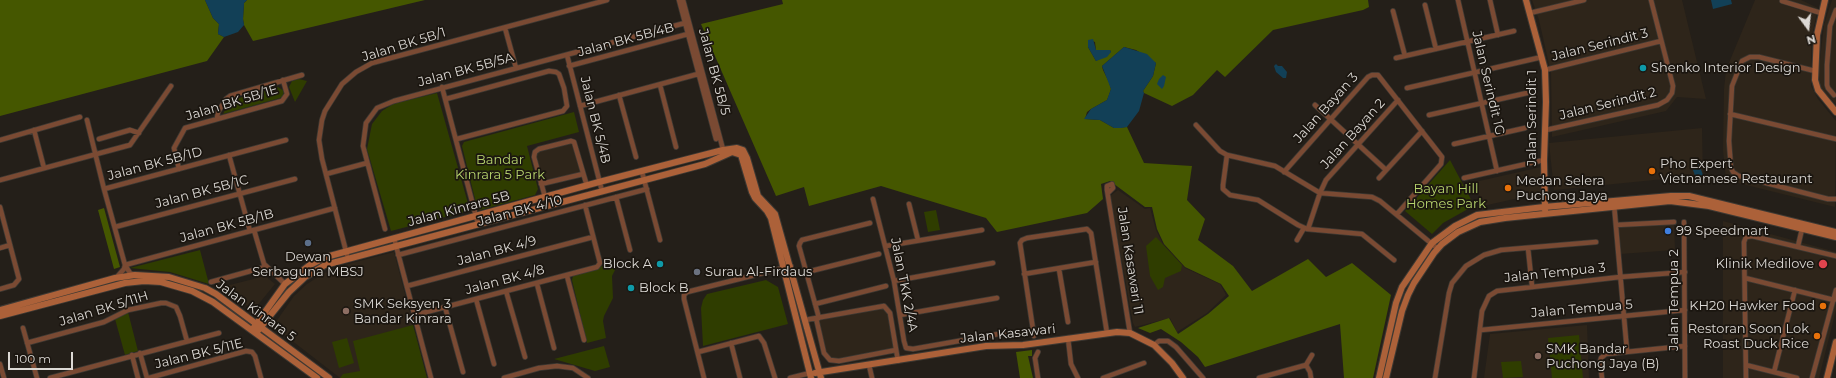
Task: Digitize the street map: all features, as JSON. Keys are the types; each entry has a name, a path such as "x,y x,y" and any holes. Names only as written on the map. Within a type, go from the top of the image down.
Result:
{"street":[{"name":"Jalan BK 5B/1","path":"348,258 320,150 319,140 322,120 335,92 346,79 372,63 607,0"},
{"name":"Jalan BK 5B/5","path":"679,0 716,139"},
{"name":"Jalan BK 5B/5","path":"683,0 724,152"},
{"name":"Jalan Serindit 1G","path":"1458,0 1498,170"},
{"path":"1490,0 1498,35"},
{"name":"Jalan Serindit 1","path":"1526,0 1545,70 1545,214"},
{"path":"1530,13 1584,0"},
{"name":"Jalan Serindit 2","path":"1546,130 1658,105 1667,100 1672,93 1673,86 1651,0"},
{"path":"1782,0 1821,13"},
{"path":"1825,0 1817,35 1815,71 1816,85 1836,112"},
{"path":"1425,5 1436,49"},
{"path":"1828,101 1835,94 1827,85 1827,65 1830,26 1836,10"},
{"path":"1394,11 1405,56"},
{"name":"Jalan BK 5B/5A","path":"385,229 362,146 366,123 377,108 394,100 685,23"},
{"path":"505,28 516,68"},
{"path":"1396,58 1514,31"},
{"name":"Jalan BK 5B/4B","path":"569,66 688,34"},
{"name":"Jalan Serindit 3","path":"1545,70 1661,41"},
{"name":"Jalan BK 5/4B","path":"567,55 602,191"},
{"path":"1408,88 1542,57"},
{"path":"1815,71 1759,57 1750,57 1742,61 1733,80 1730,114 1731,168 1735,174 1820,197 1836,199"},
{"path":"446,99 549,71 559,74 564,88 567,106 563,111 457,139"},
{"path":"580,106 698,74"},
{"path":"218,118 218,112 228,97 302,75"},
{"name":"Jalan Bayan 3","path":"1284,172 1330,119 1372,75 1378,75 1398,100"},
{"name":"Jalan BK 5B/1E","path":"179,169 174,148 184,128 282,101 287,94 283,80"},
{"path":"660,85 676,147"},
{"path":"0,180 130,145 171,86"},
{"path":"442,88 457,139 478,224"},
{"path":"1429,115 1527,93"},
{"path":"620,95 636,157"},
{"path":"1397,214 1443,160 1441,154 1398,100"},
{"name":"Jalan Bayan 2","path":"1297,240 1306,228 1320,193 1331,173 1398,100"},
{"path":"1315,105 1386,170"},
{"path":"1730,114 1836,139"},
{"path":"0,140 80,117"},
{"path":"87,120 104,189"},
{"path":"1196,125 1220,151 1227,156 1269,164 1320,193 1372,198 1380,201 1438,249"},
{"path":"1454,144 1525,128"},
{"path":"34,130 44,168"},
{"path":"100,139 130,130 139,133"},
{"path":"1379,178 1422,131"},
{"name":"Jalan BK 5B/1D","path":"125,265 104,189 286,140"},
{"path":"545,197 534,157 535,152 539,149 553,145 571,141 574,142 587,186"},
{"path":"724,152 737,148 745,154 758,196 775,214 820,375"},
{"path":"724,152 736,152 743,158 752,192 771,218 810,376 790,378"},
{"name":"Jalan Kinrara 5B","path":"265,317 285,284 314,262 346,250 599,182 724,152"},
{"name":"Jalan Kinrara 5B","path":"254,331 265,317 305,277 325,265 705,164 724,152"},
{"path":"229,155 262,261 265,267 285,284"},
{"path":"1227,156 1223,185 1226,193 1258,200 1306,228 1362,234 1394,260"},
{"path":"1464,178 1544,160"},
{"path":"326,174 367,163"},
{"path":"642,172 660,240"},
{"path":"541,184 584,174"},
{"name":"Jalan BK 5B/1C","path":"114,227 295,179"},
{"name":"Jalan BK 4/10","path":"398,255 647,189"},
{"name":"Jalan Kasawari 11","path":"1108,193 1130,333"},
{"path":"1386,378 1402,311 1408,295 1438,249 1458,232 1480,222 1671,196 1689,196 1836,231"},
{"path":"616,197 630,250"},
{"name":"Jalan TKK 2/4A","path":"873,198 894,280 906,348 913,349 1004,333"},
{"path":"1378,378 1398,295 1432,243 1455,226 1477,215 1544,207 1670,201 1689,202 1836,237"},
{"path":"909,204 918,240"},
{"path":"1614,204 1627,351"},
{"path":"585,205 593,237"},
{"path":"0,208 18,276 18,282 14,285 0,289"},
{"name":"Jalan BK 5B/1B","path":"125,265 335,208"},
{"path":"1616,225 1674,222"},
{"name":"Jalan Tempua 2","path":"1684,222 1685,378"},
{"path":"870,223 802,240 799,246 815,304 824,353 830,360 839,361 896,350"},
{"path":"1034,336 1020,244 1022,240 1027,238 1087,229 1092,233 1107,333"},
{"path":"1798,246 1802,229"},
{"path":"886,246 982,230"},
{"path":"1746,378 1744,242 1746,237 1752,236 1836,256"},
{"name":"Jalan BK 4/8","path":"415,315 595,268 600,263 593,237"},
{"name":"Jalan BK 4/9","path":"407,286 593,237"},
{"path":"394,238 431,378"},
{"path":"1435,378 1446,304 1452,283 1458,274 1472,262 1484,255 1501,250 1596,242"},
{"path":"0,248 10,246"},
{"path":"1528,248 1532,286"},
{"path":"807,272 879,254"},
{"path":"1024,274 1096,262"},
{"path":"894,280 993,264"},
{"path":"125,265 130,273 135,275"},
{"path":"115,278 124,269 125,265"},
{"path":"704,378 685,306 684,295 695,290 790,266"},
{"path":"211,282 265,267"},
{"path":"1059,269 1068,322"},
{"name":"Jalan Tempua 3","path":"1474,378 1484,304 1492,294 1503,289 1685,272"},
{"name":"Jalan Kinrara 5","path":"0,310 115,278 135,275 169,276 216,294 329,378"},
{"path":"567,276 584,340"},
{"path":"1745,278 1834,300"},
{"name":"Jalan Kinrara 5","path":"0,316 105,288 144,280 161,282 192,290 213,302 317,378"},
{"path":"537,284 554,348"},
{"path":"815,304 886,286"},
{"path":"1774,372 1795,290"},
{"path":"1812,378 1836,290"},
{"path":"506,291 524,357"},
{"path":"900,315 997,298"},
{"path":"476,299 494,364"},
{"name":"Jalan BK 5/11H","path":"28,343 104,322 128,310 161,303 171,304 176,307 187,341"},
{"path":"805,320 884,306 890,313 898,360"},
{"path":"446,307 462,372"},
{"name":"Jalan Tempua 5","path":"1481,330 1685,310"},
{"path":"245,315 265,317 272,336"},
{"path":"23,328 37,378"},
{"path":"50,378 219,333"},
{"name":"Jalan Kasawari","path":"810,376 986,346 1023,345 1107,333 1130,333 1154,344 1172,363 1183,378"},
{"path":"698,352 755,336 762,338 775,378"},
{"path":"1068,338 1071,364 1078,378"},
{"path":"954,341 956,351"},
{"path":"1154,344 1159,341 1168,341 1176,347 1203,378"},
{"path":"1827,378 1836,342"},
{"path":"731,343 740,378"},
{"path":"1602,378 1600,362 1603,355 1627,351 1685,346"},
{"name":"Jalan BK 5/11E","path":"148,378 246,351 252,352 255,356 261,378"},
{"path":"1038,352 1035,358 1038,378"},
{"path":"136,354 138,378"},
{"path":"136,354 148,378"},
{"path":"1262,378 1306,365 1312,355"},
{"path":"1103,378 1144,363"},
{"path":"0,364 4,378"},
{"path":"869,365 871,378"},
{"path":"1306,365 1310,372 1311,378"},
{"path":"1746,365 1797,378"},
{"path":"504,378 539,368 557,366 573,368 588,378"}],"shaded area":[{"path":"1532,0 1682,0 1706,99 1677,97 1666,111 1552,137 1551,73 1539,20"},
{"path":"1755,0 1801,0 1818,8 1811,40 1811,86 1818,99 1836,121 1835,207 1726,180 1723,150 1724,89 1726,70"},
{"path":"1832,0 1836,0 1836,104 1822,90 1818,77 1824,25"},
{"path":"1702,128 1703,179 1674,178 1554,190 1549,143"},
{"path":"573,143 582,173 543,183 536,153"},
{"path":"1541,167 1541,193 1483,206 1475,182"},
{"path":"1118,190 1145,209 1150,208 1156,230 1163,244 1185,268 1220,284 1226,295 1207,313 1177,332 1170,318 1135,327 1133,323 1110,196"},
{"path":"1723,221 1836,252 1836,310 1819,378 1723,378"},
{"path":"1674,223 1675,250 1620,254 1617,227"},
{"name":"SMK Seksyen 3 Bandar Kinrara","path":"394,252 427,378 340,378 273,326 294,296 307,284 323,274 337,267"},
{"path":"265,276 275,284 257,306 250,308 224,288 226,286"},
{"path":"882,308 889,314 894,349 839,359 830,358 826,353 819,320"},
{"name":"SMK Bandar Puchong Jaya (B)","path":"1587,325 1589,378 1484,378 1490,334"}],"green space":[{"path":"0,0 205,0 213,18 219,24 218,34 224,37 207,61 0,116"},
{"path":"247,0 425,0 253,41 244,25 243,19 244,3"},
{"path":"782,0 1368,0 1369,7 1363,10 1273,30 1225,77 1217,70 1193,95 1172,106 1144,93 1143,91 1153,76 1156,63 1136,50 1124,47 1102,66 1111,89 1107,100 1087,112 1085,119 1100,120 1114,128 1127,127 1144,163 1192,166 1187,200 1205,219 1198,240 1233,266 1252,291 1308,259 1326,277 1352,263 1391,295 1373,378 1344,378 1340,324 1205,367 1198,357 1181,342 1161,329 1150,333 1138,328 1169,318 1178,334 1208,314 1229,296 1221,284 1185,267 1164,244 1157,229 1152,207 1145,207 1110,181 1101,184 1103,199 1087,213 997,232 986,218 881,186 809,206 804,187 776,196 701,24 783,4","holes":["1089,40 1095,42 1096,50 1110,50 1111,52 1096,61 1088,47"]},
{"path":"299,79 307,81 295,102 289,87 292,81"},
{"path":"278,87 284,91 283,96 280,98 223,114 228,104 232,100"},
{"path":"437,93 469,207 468,211 391,231 367,149 372,124 382,111 393,104"},
{"name":"Bandar Kinrara 5 Park","path":"574,112 579,132 527,146 538,189 535,195 480,210 477,207 462,146 464,142"},
{"name":"Bayan Hill Homes Park","path":"1450,160 1475,207 1468,209 1443,223 1432,234 1405,211"},
{"path":"104,208 120,267 114,269 98,210"},
{"path":"936,210 940,230 928,232 924,212"},
{"path":"1156,237 1182,265 1181,271 1165,278 1163,287 1158,290 1150,276 1146,246"},
{"path":"200,250 209,284 170,272 130,268"},
{"path":"617,261 618,264 612,276 613,298 603,321 606,338 587,343 572,280 573,276"},
{"path":"766,280 778,287 788,324 703,346 701,308 703,300 707,294"},
{"path":"128,312 138,351 125,355 115,319"},
{"path":"413,325 427,378 340,378 343,374 360,371 353,341"},
{"path":"1579,335 1583,378 1552,378 1548,338"},
{"path":"347,338 354,363 339,368 332,342"},
{"path":"604,346 610,367 595,371 554,359"},
{"path":"1032,350 1032,356 1028,356 1033,378 1020,378 1016,352"},
{"path":"1521,361 1523,377 1503,378 1501,362"}],"water":[{"path":"205,0 247,0 244,3 244,25 238,32 224,37 218,34 219,24 213,18"},
{"path":"1711,0 1731,0 1732,4 1713,9"},
{"path":"1093,39 1096,50 1110,50 1111,52 1107,57 1096,61 1088,47 1088,40"},
{"path":"1124,47 1147,54 1156,63 1153,76 1143,91 1144,93 1139,111 1127,127 1121,128 1114,128 1100,120 1084,119 1091,109 1107,100 1111,89 1102,66"},
{"path":"1276,64 1278,66 1282,66 1287,72 1286,78 1283,78 1276,72 1274,66"},
{"path":"1163,75 1166,77 1162,89 1157,84"},
{"path":"1698,162 1703,175 1696,178 1691,165"}],"place":[{"name":"Shenko Interior Design","path":"1643,68"},
{"name":"Pho Expert Vietnamese Restaurant","path":"1652,171"},
{"name":"Medan Selera Puchong Jaya","path":"1508,188"},
{"name":"99 Speedmart","path":"1668,231"},
{"name":"Dewan Serbaguna MBSJ","path":"308,243"},
{"name":"Block A","path":"660,264"},
{"name":"Klinik Medilove","path":"1823,264"},
{"name":"Surau Al-Firdaus","path":"697,272"},
{"name":"Block B","path":"631,288"},
{"name":"KH20 Hawker Food","path":"1823,306"},
{"name":"SMK Seksyen 3 Bandar Kinrara","path":"346,311"},
{"name":"Restoran Soon Lok Roast Duck Rice","path":"1817,336"},
{"name":"SMK Bandar Puchong Jaya (B)","path":"1538,356"}]}
